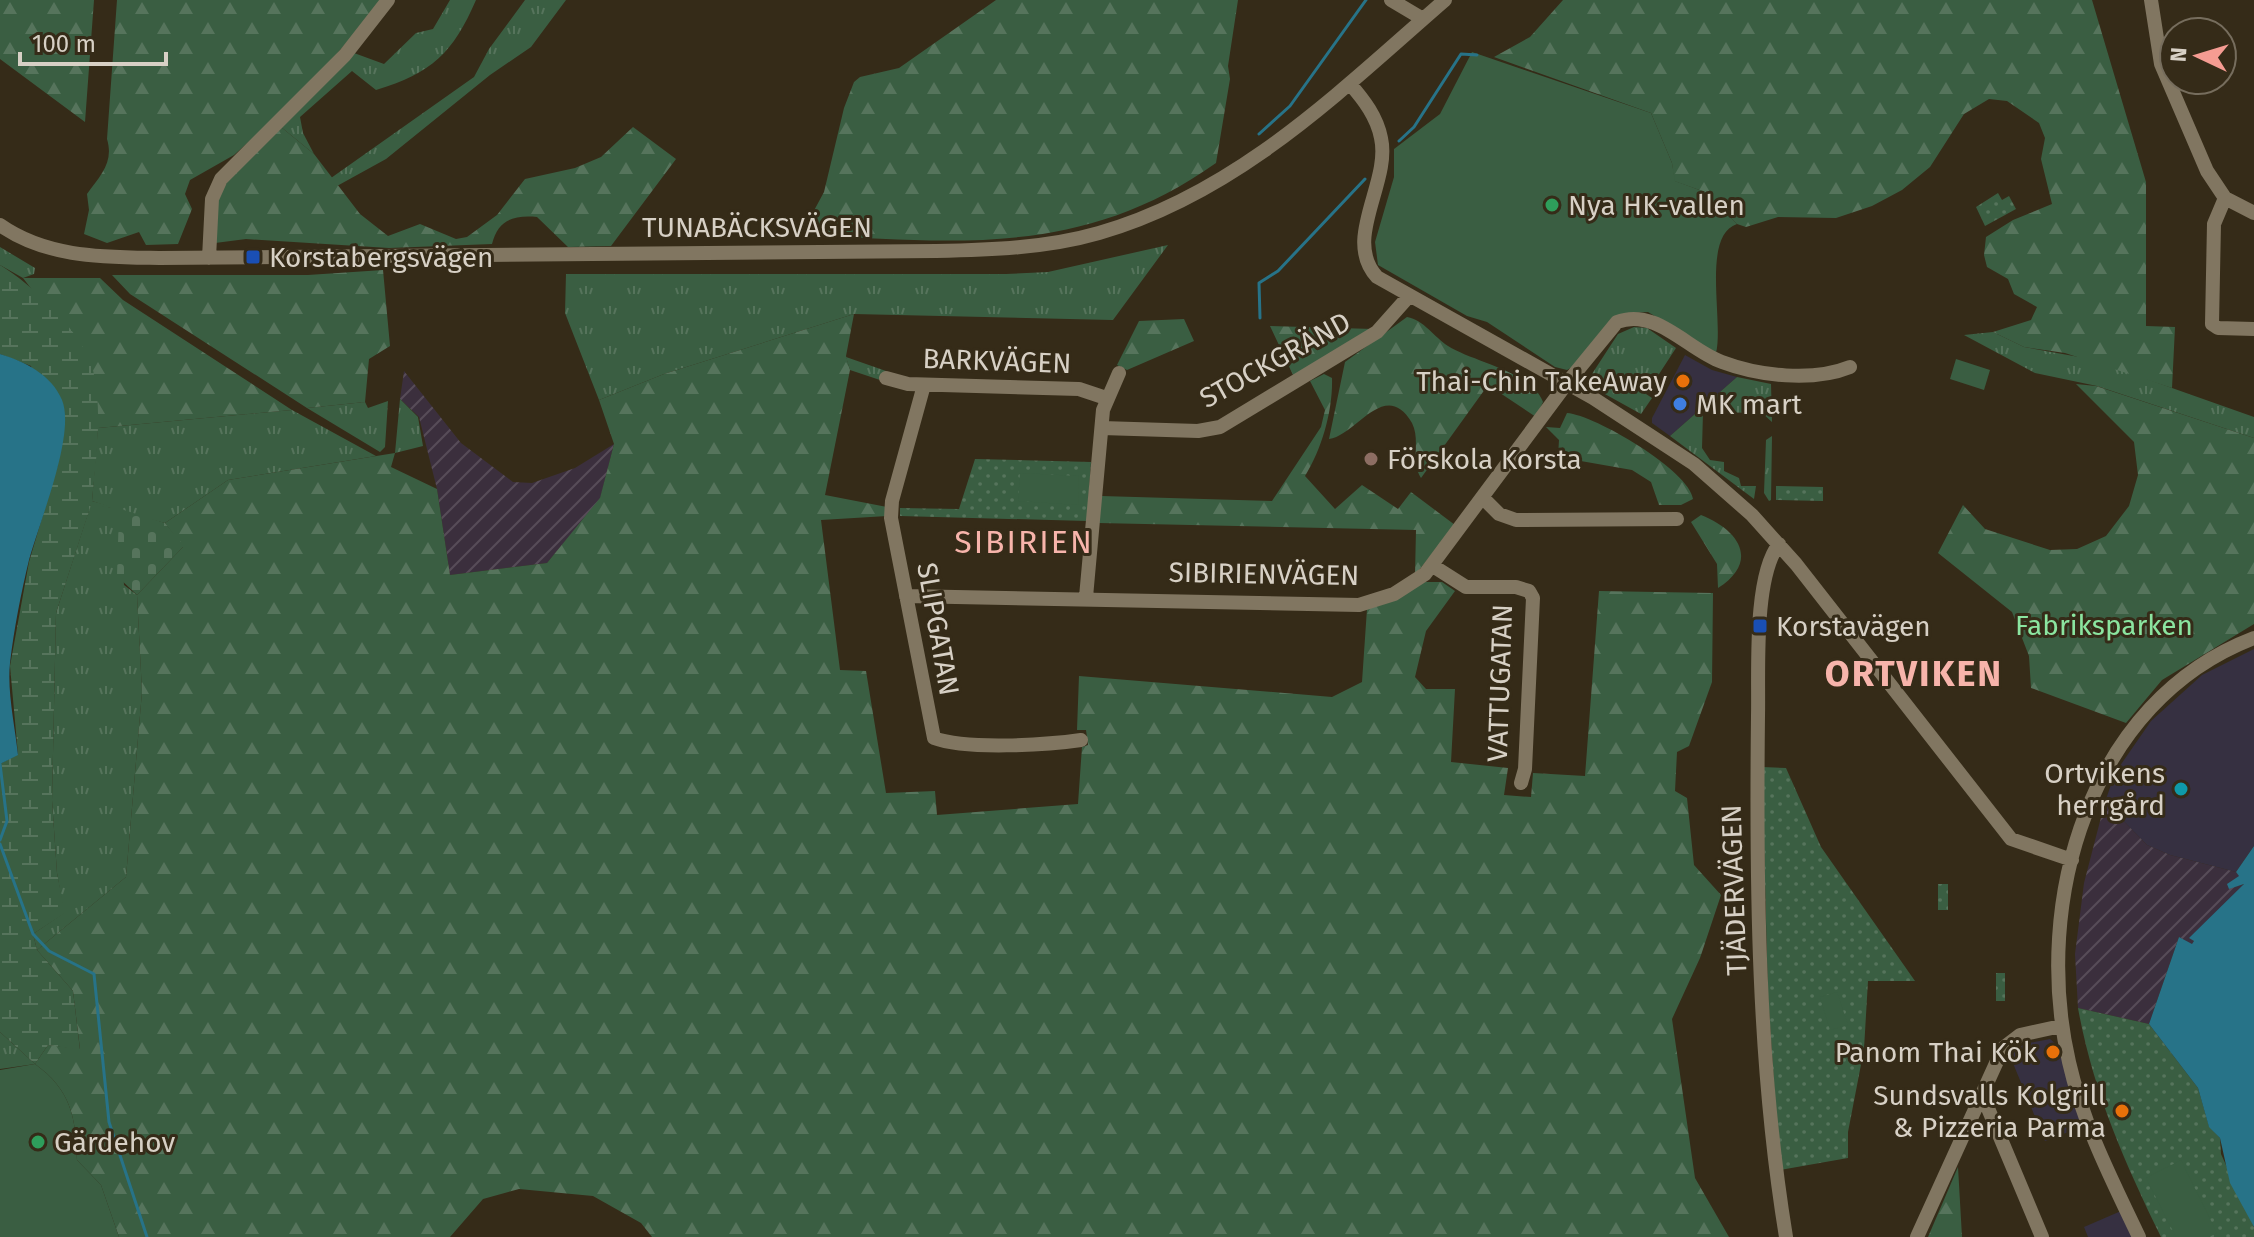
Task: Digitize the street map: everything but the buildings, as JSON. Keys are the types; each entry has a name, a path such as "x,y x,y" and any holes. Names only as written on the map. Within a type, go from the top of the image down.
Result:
{"street":[{"path":"209,258 212,199 221,179 345,55 388,0"},
{"path":"1391,0 1423,19"},
{"name":"TUNABÄCKSVÄGEN","path":"0,225 27,241 63,252 108,257 936,251 1056,242 1098,233 1147,216 1207,188 1279,142 1445,0"},
{"path":"2151,0 2164,74 2207,171 2225,198 2254,213"},
{"path":"1350,84 1377,123 1383,154 1364,240 1366,261 1377,277 1567,383 1694,464 1779,544 2004,832 2022,846 2072,860"},
{"path":"2225,198 2214,224 2212,324 2218,328 2254,329"},
{"name":"STOCKGRÄND","path":"1102,428 1198,431 1220,427 1377,332 1409,296"},
{"name":"SIBIRIENVÄGEN","path":"906,596 1086,597 1359,605 1410,586 1433,566 1567,383 1617,322 1637,318 1655,323 1720,362 1752,371 1836,373 1850,367"},
{"path":"1086,597 1106,398 1119,373"},
{"name":"BARKVÄGEN","path":"886,378 924,385 1079,389 1106,398"},
{"name":"SLIPGATAN","path":"924,385 892,501 891,518 934,738 969,743 1061,744 1081,740"},
{"path":"1483,498 1499,514 1516,520 1677,519"},
{"name":"TJÄDERVÄGEN","path":"1779,544 1766,572 1761,608 1756,796 1768,1101 1786,1237"},
{"name":"VATTUGATAN","path":"1433,566 1459,585 1516,587 1529,591 1533,598 1525,769 1521,783"},
{"path":"2139,1237 2086,1121 2061,1026 2058,951 2072,860 2094,791 2132,726 2151,704 2202,662 2254,638"},
{"path":"1917,1237 2007,1043 2020,1035 2061,1026"},
{"path":"1982,1094 2042,1237"}],"shaded area":[{"path":"1685,355 1712,370 1737,377 1670,436 1652,423 1652,418"},
{"path":"404,371 461,443 513,482 532,483 575,468 614,444 600,499 547,563 450,575 437,489 419,417 400,399"},
{"path":"2254,649 2254,846 2236,872 2170,855 2147,845 2105,802 2115,773 2151,721 2202,675"},
{"path":"2105,802 2147,845 2170,855 2236,872 2240,876 2229,888 2245,884 2190,938 2194,941 2192,945 2179,937 2149,1024 2078,1008 2075,954 2084,883"},
{"path":"2050,1039 2062,1049 2084,1126 2045,1141 2010,1056 2024,1044"},
{"path":"2121,1211 2133,1237 2088,1237 2084,1227"}],"green space":[{"path":"0,0 94,0 85,122 0,59"},
{"path":"117,0 383,0 305,91 234,155 190,180 185,194 192,209 178,244 146,245 139,232 107,243 84,234 89,210 87,194 105,168 109,155 107,139"},
{"path":"450,0 476,0 459,34 426,68 376,90 352,71 300,117 303,133 314,154 281,127 354,53 384,64 416,33 433,29"},
{"path":"525,0 566,0 531,47 490,75 386,159 337,186 331,178 474,77 489,49"},
{"path":"996,0 1238,0 1228,66 1230,79 1216,163 1167,193 1119,215 1070,229 1021,237 971,240 811,235 810,218 824,192 844,108 854,82 860,77 899,68"},
{"path":"1563,0 2092,0 2146,182 2146,326 2175,327 2172,388 2065,353 2024,347 1993,332 2031,320 2037,307 2014,294 2008,279 1987,267 1984,255 1986,237 2013,220 2052,204 2041,159 2045,138 2039,123 2007,101 1989,99 1964,114 1930,167 1902,190 1872,206 1836,218 1778,217 1746,227 1737,224 1705,192 1674,181 1672,163 1651,113 1494,57 1530,37"},
{"name":"Nya HK-vallen","path":"1472,52 1651,113 1672,163 1675,181 1705,192 1737,224 1726,232 1717,262 1716,353 1648,312 1631,313 1578,364 1567,370 1555,367 1487,322 1467,316 1378,265 1375,242 1394,177 1394,149 1440,114"},
{"path":"281,127 314,154 360,214 388,236 420,224 456,239 467,237 497,215 525,179 575,168 601,157 633,127 676,159 611,246 568,247 537,217 514,218 503,224 492,244 389,248 246,239 215,243 218,198 224,184"},
{"path":"1998,193 2002,200 2009,196 2016,209 1985,226 1976,207"},
{"path":"1168,245 1113,320 854,314 664,374 599,400 565,313 566,274 1048,272"},
{"path":"0,247 35,268 34,274 23,278 0,265"},
{"path":"0,265 27,284 55,311 87,356 93,370 98,403 92,501 124,510 91,505 56,613 52,800 57,873 65,913 33,934 37,950 73,991 80,1050 48,1045 35,1064 0,1032 0,764 18,754 10,666 29,562 58,464 31,366 0,354"},
{"path":"383,270 390,346 369,359 365,402 307,408 130,294 112,275 308,275"},
{"path":"23,278 100,278 123,300 292,410 98,428 92,368"},
{"path":"854,314 846,356 850,370 825,495 887,507 887,516 821,520 840,670 866,671 886,793 935,791 937,815 1078,804 1082,747 1088,745 1086,730 1077,730 1079,676 1332,697 1362,682 1367,609 1425,582 1442,582 1455,591 1426,631 1415,677 1426,689 1455,689 1451,762 1508,768 1504,795 1531,797 1533,773 1585,776 1599,591 1713,593 1712,682 1689,746 1677,752 1675,791 1687,798 1694,865 1721,895 1700,958 1672,1019 1695,1178 1729,1237 652,1237 641,1223 593,1196 519,1189 483,1199 450,1237 119,1237 101,1185 77,1160 73,1118 64,1094 35,1064 48,1045 80,1049 73,991 37,950 126,877 142,692 137,595 183,547 165,523 228,480 395,453 391,467 437,489 450,575 547,563 600,498 614,444 599,400 664,374"},
{"path":"1407,317 1424,325 1459,352 1527,382 1543,402 1536,417 1488,385 1421,478 1416,464 1415,430 1402,410 1391,406 1381,407 1339,436 1329,439 1345,362"},
{"path":"1184,319 1194,341 1127,370 1117,365 1139,321"},
{"path":"1270,326 1373,329 1294,377"},
{"path":"1634,327 1647,328 1676,348 1646,394 1652,398 1641,414 1594,388 1590,377 1618,334"},
{"path":"1993,332 2024,347 2090,359 2254,417 2254,438 2097,386 2035,373 1964,335"},
{"path":"846,357 886,371 883,381 850,370"},
{"path":"1956,359 1990,370 1984,390 1950,379"},
{"path":"1324,374 1332,378 1328,416 1317,454 1305,476 1335,509 1362,485 1398,509 1411,492 1455,525 1415,575 1416,530 1099,523 1101,496 1272,501 1321,427 1325,410 1310,381"},
{"path":"1737,377 1771,384 1772,422 1762,413 1703,412 1702,448 1710,460 1724,462 1724,471 1739,478 1741,486 1756,486 1754,499 1670,436"},
{"name":"Fabriksparken","path":"2076,384 2096,386 2254,438 2254,624 2162,680 2126,723 2031,688 2029,656 2012,612 1938,553 1963,505 1985,529 2050,550 2077,549 2106,536 2129,506 2138,475 2134,442"},
{"path":"400,399 418,417 423,446 395,453"},
{"path":"388,401 385,447 380,452 307,408 365,402 368,408"},
{"path":"292,410 376,456 228,480 165,523 119,511 124,585 137,595 142,692 126,877 37,950 33,934 64,913 57,873 52,800 56,613 91,504 113,508 92,501 98,428"},
{"path":"1567,413 1598,423 1639,446 1676,474 1688,487 1693,499 1681,505 1659,505 1651,482 1632,470 1558,457 1559,440 1546,427 1560,428"},
{"path":"1772,436 1769,501 1764,493 1766,440"},
{"path":"975,459 1091,462 1087,521 900,516 900,508 959,509"},
{"path":"1020,473 1079,476 1078,505 1018,501"},
{"path":"1776,486 1823,487 1823,501 1776,500"},
{"path":"119,511 165,523 184,546 137,595 117,576"},
{"path":"1701,515 1726,529 1740,547 1738,567 1731,578 1718,588 1717,564 1691,522"},
{"path":"1762,767 1786,768 1821,847 1915,981 1868,981 1864,1049 1848,1132 1848,1158 1780,1170 1768,996"},
{"path":"1938,884 1948,884 1948,910 1938,910"},
{"path":"1996,973 2005,973 2005,1001 1996,1001"},
{"path":"1837,992 1848,1025 1830,1030 1820,997"},
{"path":"2078,1008 2149,1024 2198,1088 2209,1126 2220,1138 2221,1154 2254,1227 2254,1237 2161,1237 2111,1125 2092,1068"},
{"path":"0,1032 35,1064 0,1069"},
{"name":"Gärdehov","path":"35,1064 64,1094 73,1118 77,1160 101,1185 119,1237 0,1237 0,1070"},
{"path":"2181,1160 2217,1233 2209,1237 2176,1237 2146,1178"},
{"path":"1958,1167 1962,1237 1928,1237"}],"water":[{"path":"0,354 28,365 44,376 62,400 65,415 60,456 29,560 10,663 18,755 0,764"},
{"path":"2254,846 2254,1227 2230,1183 2220,1138 2209,1127 2198,1088 2149,1024 2179,937 2192,944 2194,941 2189,938 2244,884 2229,889 2227,884 2239,876 2236,872"}],"waterway":[{"path":"1259,134 1290,106 1366,0"},
{"path":"1399,141 1414,127 1461,54 1477,55"},
{"path":"1260,318 1259,283 1278,271 1365,179"},
{"path":"0,764 7,821 0,840"},
{"path":"0,844 33,934 49,951 94,974 109,1122 147,1237"}],"place":[{"name":"Nya HK-vallen","path":"1552,205"},
{"name":"Korstabergsvägen","path":"253,257"},
{"name":"Thai-Chin TakeAway","path":"1683,381"},
{"name":"MK mart","path":"1680,404"},
{"name":"Förskola Korsta","path":"1371,459"},
{"name":"Korstavägen","path":"1760,626"},
{"name":"Ortvikens herrgård","path":"2181,789"},
{"name":"Panom Thai Kök","path":"2053,1052"},
{"name":"Sundsvalls Kolgrill & Pizzeria Parma","path":"2122,1111"},
{"name":"Gärdehov","path":"38,1142"}],"district":[{"name":"SIBIRIEN","path":"1024,542"},
{"name":"ORTVIKEN","path":"1914,674"}]}
